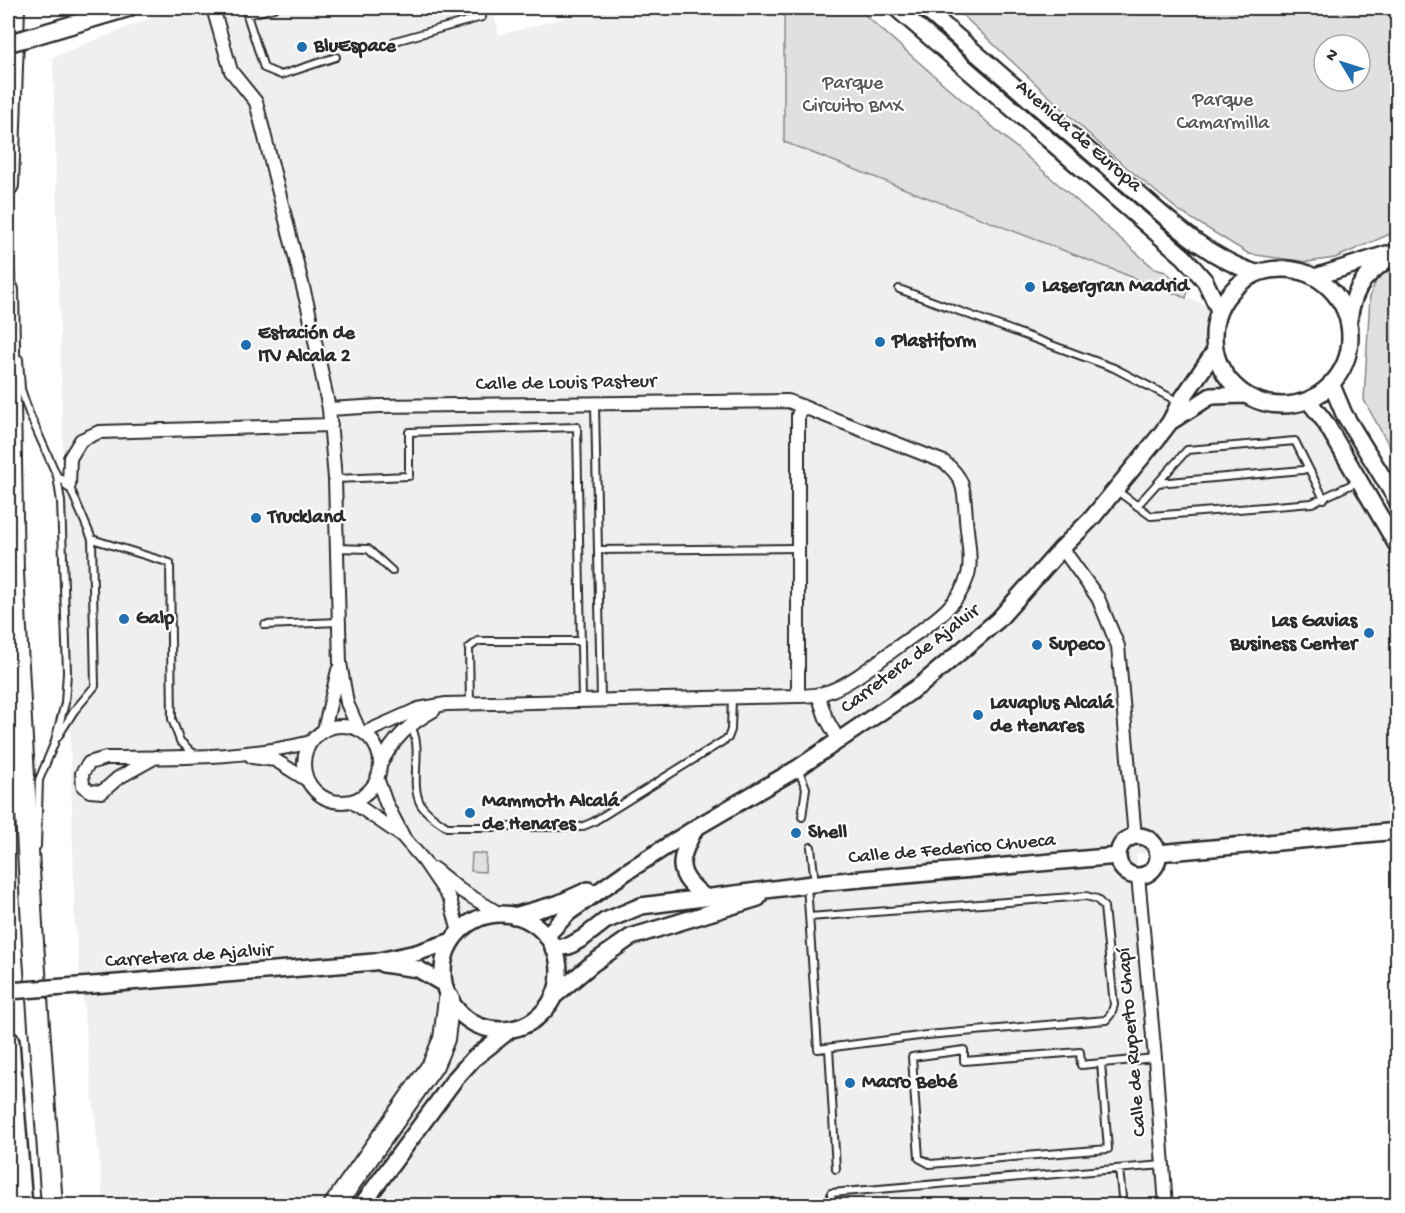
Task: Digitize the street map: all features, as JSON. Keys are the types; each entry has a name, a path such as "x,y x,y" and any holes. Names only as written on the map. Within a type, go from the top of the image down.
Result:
{"highway":[{"path":"8,185 14,8"},
{"path":"8,290 14,573 33,943 52,1206"},
{"path":"334,1206 433,1065 444,1039 446,992"},
{"path":"8,1042 21,1206"}],"main road":[{"path":"8,43 128,8"}],"street":[{"path":"213,8 231,71 256,102 308,307 329,409 335,479 339,663 347,703 362,732"},
{"name":"Avenida de Europa","path":"896,8 1184,256 1205,281 1219,310"},
{"name":"Avenida de Europa","path":"924,8 1199,244 1225,261 1256,273"},
{"path":"1315,277 1398,250"},
{"path":"1349,322 1337,296 1315,277 1296,270 1276,268 1256,273 1240,282 1228,295 1219,310 1214,330 1215,351 1226,376 1246,395 1269,404 1287,405 1308,400 1331,383 1346,362 1352,302 1357,290 1368,274 1398,250"},
{"name":"Carretera de Ajalvir","path":"550,942 567,913 697,826 798,768 839,741 922,684 998,620 1092,518 1170,422 1180,402 1215,351"},
{"path":"1331,383 1344,414 1398,502"},
{"name":"Carretera de Ajalvir","path":"1170,422 1210,396 1246,395"},
{"path":"1308,400 1325,422 1398,547"},
{"name":"Calle de Louis Pasteur","path":"329,409 379,406 788,401 944,462 962,480 964,494 969,561 968,576 960,593 946,610 864,672 833,690 818,695 798,696 446,704 417,710 362,732"},
{"path":"798,696 798,415 802,406"},
{"path":"69,485 70,458 81,440 99,432 331,425"},
{"path":"1062,548 1098,598 1118,646 1135,837"},
{"path":"324,730 339,663"},
{"path":"818,695 826,718 839,741"},
{"name":"Calle de Louis Pasteur","path":"380,765 392,743 410,725 446,704"},
{"path":"233,755 275,760 307,780 315,791 325,798 338,802 351,801 362,796 377,778 380,765 373,742 362,732 348,726 324,730 311,742 305,754 304,767 307,780"},
{"path":"156,757 118,778 102,792 90,791 83,786 81,772 89,763 106,758 233,755 286,748 311,742"},
{"path":"377,778 386,803 404,838 424,861 450,899 455,936"},
{"path":"351,801 404,838"},
{"path":"697,826 686,846 682,860 682,873 689,885 706,898"},
{"path":"1158,853 1398,831"},
{"path":"1135,837 1145,837 1150,840 1158,853 1156,864 1148,874 1138,876 1124,871 1120,866 1118,856 1122,844 1135,837"},
{"name":"Calle de Federico Chueca","path":"789,888 811,884 1118,856"},
{"path":"424,861 460,890 507,915 532,923 550,942 558,964 558,981 553,997"},
{"name":"Carretera de Ajalvir","path":"507,915 557,904 626,872"},
{"name":"Calle de Ruperto Chapí","path":"1138,876 1166,1206"},
{"path":"550,942 570,946 605,921 641,906 789,888"},
{"path":"507,915 485,916 471,923 455,936 444,962 446,992 460,1014 475,1025 493,1030 511,1029 536,1018 553,997 592,964 631,937 789,888"},
{"name":"Carretera de Ajalvir","path":"8,991 374,962 416,953 455,936"},
{"name":"Carretera de Ajalvir","path":"374,962 418,969 446,992"},
{"path":"361,1206 455,1079 473,1059 511,1029"}],"lane":[{"path":"274,8 247,15 264,68 280,75 336,57"},
{"path":"395,42 482,17 480,8"},
{"path":"8,243 17,344"},
{"path":"898,289 1114,368 1180,402"},
{"path":"18,355 21,389 57,476 61,502 65,703 54,744 39,780 37,850"},
{"path":"595,403 601,700"},
{"path":"335,479 409,477 409,432 577,428 582,701"},
{"path":"1137,506 1187,450 1295,441 1324,499"},
{"path":"1158,483 1303,470 1308,467"},
{"path":"54,744 74,711 95,686 92,539 69,485 57,476"},
{"path":"1115,489 1151,516 1312,503 1359,481"},
{"path":"92,539 170,563 172,719 180,741 196,756"},
{"path":"337,548 368,549 392,571"},
{"path":"598,550 798,548"},
{"path":"265,625 339,622"},
{"path":"470,703 469,648 478,641 581,641"},
{"path":"410,725 416,734 417,795 422,806 447,827 581,827 593,822 728,738 731,730 732,698"},
{"path":"798,768 806,788 802,817"},
{"path":"809,917 1086,896 1097,899 1104,907 1114,1005 1106,1020 927,1035 818,1049 809,917 811,847"},
{"path":"33,943 36,861"},
{"path":"829,1048 836,1170"},
{"path":"1101,1063 1108,1149 930,1164 919,1158 912,1057 964,1050 964,1061 1080,1052 1081,1065 1101,1063 1155,1058"},
{"path":"832,1206 831,1192 1163,1165"},
{"path":"1119,1168 1123,1206"}],"shaded area":[{"path":"176,8 492,8 499,35 587,12 586,8 782,8 785,142 1219,310 1214,330 1215,351 1221,368 1232,383 1246,395 1269,404 1287,405 1308,400 1397,547 1397,831 1136,854 1166,1205 104,1205 75,926 53,57"}],"green space":[{"name":"Parque Circuito BMX","path":"784,8 857,8 1155,269 1166,272 1188,291 1186,298 784,142"},
{"name":"Parque Camarmilla","path":"955,8 1397,8 1397,231 1335,258 1307,262 1249,254 1179,211 1106,150"},
{"path":"1397,267 1397,460 1364,400 1370,296 1378,276"},
{"path":"472,853 486,854 485,872 471,871"}],"place":[{"name":"BluEspace","path":"302,47"},
{"name":"Lasergran Madrid","path":"1030,287"},
{"name":"Plastiform","path":"880,342"},
{"name":"Estación de ITV Alcala 2","path":"246,345"},
{"name":"Truckland","path":"256,518"},
{"name":"Galp","path":"124,619"},
{"name":"Las Gavias Business Center","path":"1369,633"},
{"name":"Supeco","path":"1037,645"},
{"name":"Lavaplus Alcalá de Henares","path":"978,715"},
{"name":"Mammoth Alcalá de Henares","path":"470,813"},
{"name":"Shell","path":"796,833"},
{"name":"Macro Bebé","path":"850,1083"}]}
